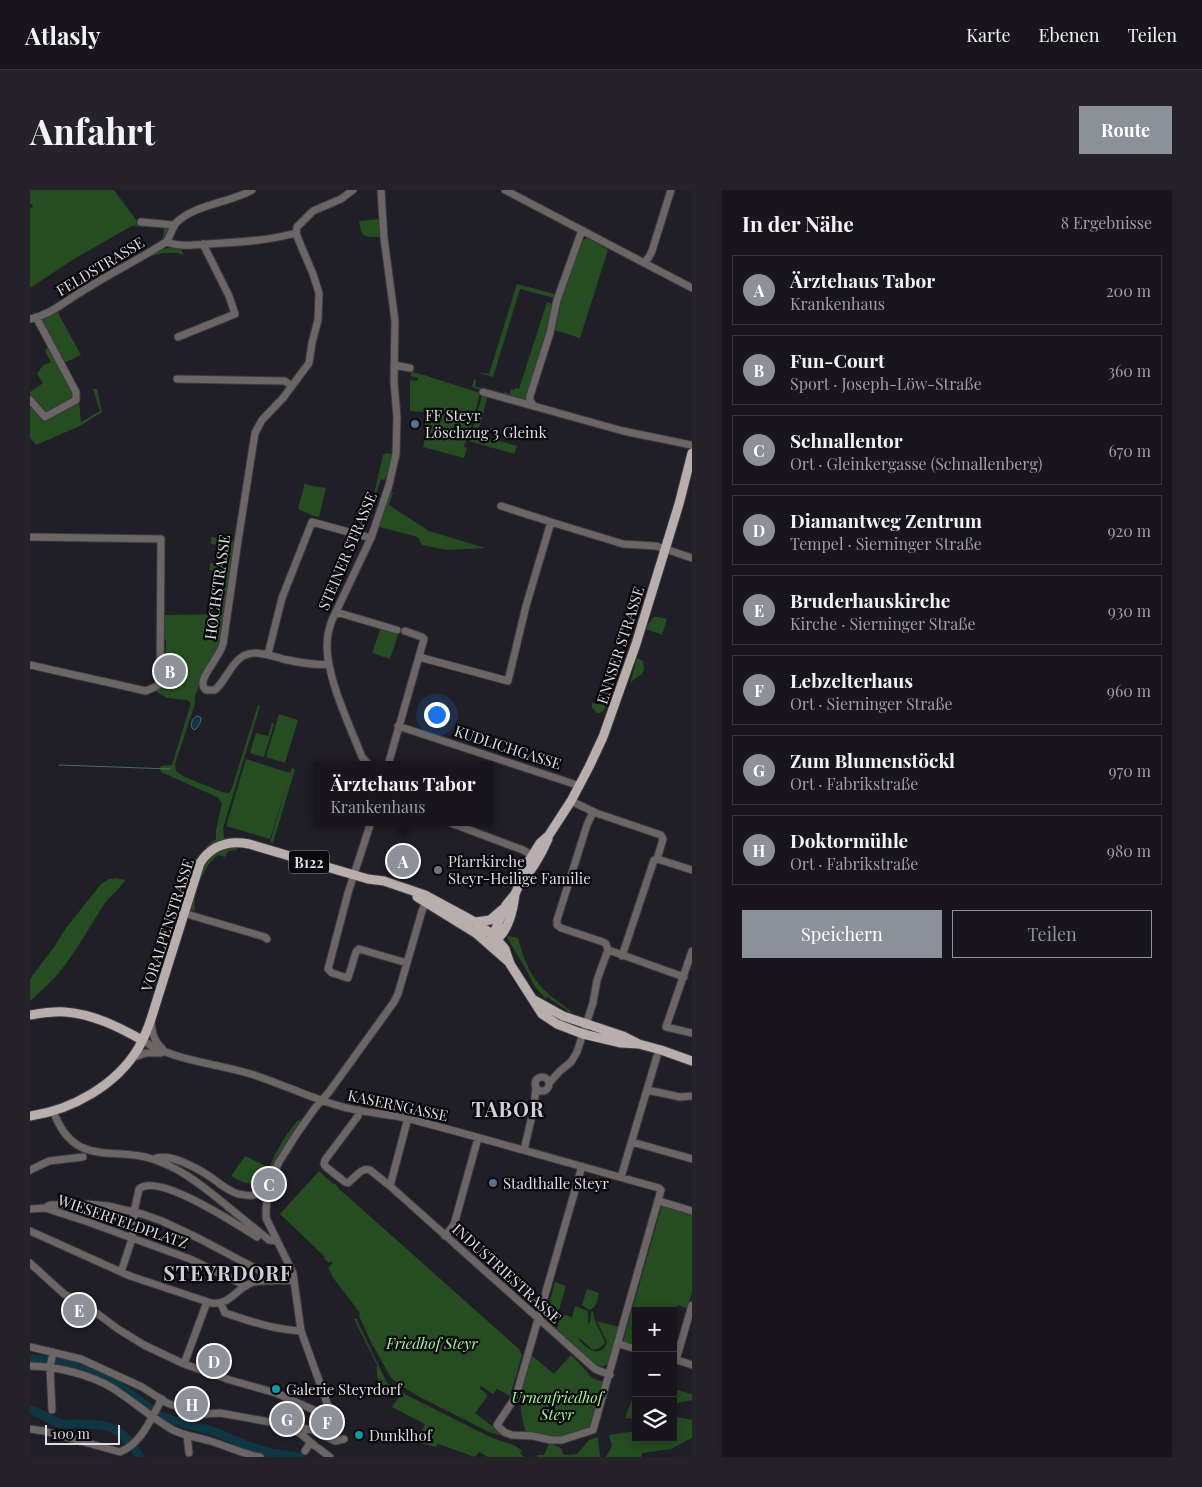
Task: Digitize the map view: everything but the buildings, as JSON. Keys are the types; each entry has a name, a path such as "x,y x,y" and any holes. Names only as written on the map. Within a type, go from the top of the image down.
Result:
{"main road":[{"name":"ENNSER STRASSE","path":"493,939 506,905 527,877 545,846 549,835 580,786 600,746 636,644 679,504 692,453"},
{"name":"ENNSER STRASSE","path":"493,939 503,933 509,920 522,872 540,843 549,835"},
{"name":"VORALPENSTRASSE","path":"53,1111 80,1100 106,1083 130,1059 142,1040 151,1018 200,863 211,850 225,844 248,844 355,876"},
{"name":"B122","path":"355,876 384,881 425,894 475,922 505,949 510,964 542,1014 565,1028 584,1029 623,1036 659,1053 692,1061"},
{"name":"B122","path":"368,879 383,887 405,893 426,902 477,934 493,939"},
{"path":"475,922 490,920 506,905"},
{"path":"30,1015 56,1012 75,1013 111,1024 142,1040"},
{"name":"B122","path":"30,1116 53,1111"}],"street":[{"path":"174,225 196,211 252,190"},
{"path":"166,242 182,246 265,240 296,233 299,225 313,211 341,199 354,190"},
{"name":"STEINER STRASSE","path":"366,761 362,757 337,691 329,664 327,640 336,612 371,538 395,462 397,437 394,315 384,238 381,190"},
{"path":"506,190 692,288"},
{"path":"644,263 652,251 671,190"},
{"name":"FELDSTRASSE","path":"33,318 53,311 81,292 166,242 172,234 174,225 141,222"},
{"path":"533,405 530,396 550,333 557,300 582,230"},
{"name":"HOCHSTRASSE","path":"296,233 318,290 318,320 309,363 292,386 262,420 256,433 223,644 218,657 204,678 203,687 206,690 215,690 222,683 234,664 241,658 255,653 321,665 329,664"},
{"path":"178,336 235,314 229,296 203,244"},
{"path":"30,400 45,417 76,400 76,392 33,318"},
{"path":"394,365 410,368"},
{"path":"177,379 285,381 292,386"},
{"path":"483,392 622,430 692,445"},
{"path":"501,506 623,544 656,546 692,558"},
{"path":"419,657 508,681 526,606 551,522"},
{"path":"268,654 282,598 312,523 371,538"},
{"path":"30,537 161,539 160,678 157,686 146,691 30,665"},
{"path":"336,612 396,630"},
{"path":"389,761 424,638 405,632"},
{"name":"KUDLICHGASSE","path":"398,726 580,786"},
{"path":"571,801 593,812 662,836 663,841 657,858 654,860 622,956"},
{"path":"539,1089 535,1084 538,1079 546,1080 573,1059 593,1003 596,985 608,950 603,942 560,928 557,925 587,825 593,812"},
{"path":"370,826 348,894 328,969 329,972 348,978 358,949 407,963"},
{"path":"458,826 532,855"},
{"path":"657,858 692,870"},
{"path":"338,1421 331,1414 301,1331 294,1280 290,1266 268,1224 266,1214 269,1185 290,1143 388,1012 398,994 426,902"},
{"path":"183,913 266,938"},
{"path":"608,950 684,977"},
{"path":"692,951 666,1027 692,1033"},
{"name":"KASERNGASSE","path":"151,1018 155,1041 171,1054"},
{"name":"KASERNGASSE","path":"142,1040 157,1049 171,1054 254,1075 337,1106 408,1118 659,1188 662,1192 659,1201"},
{"name":"KASERNGASSE","path":"130,1059 146,1053 171,1054"},
{"path":"621,1178 659,1053"},
{"path":"539,1089 547,1089 546,1080"},
{"path":"524,1150 539,1089"},
{"path":"647,1090 680,1097 692,1096"},
{"name":"INDUSTRIESTRASSE","path":"360,1110 358,1116 324,1164 326,1167 345,1182 350,1182 362,1170 367,1169 390,1186 595,1369 610,1375"},
{"path":"53,1111 64,1133 80,1146 92,1150 138,1155 154,1159 190,1177 269,1240 276,1241"},
{"path":"390,1186 408,1118"},
{"path":"445,1236 455,1221 478,1138"},
{"path":"632,1142 692,1159"},
{"path":"30,1170 51,1161 84,1157"},
{"path":"154,1159 164,1157 180,1162 205,1174 231,1191 247,1196 256,1195 269,1185"},
{"path":"582,1166 514,1400 497,1425 504,1432 512,1435 556,1440 594,1430 659,1201 692,1211"},
{"path":"121,1272 132,1239 134,1212 139,1188 146,1186 156,1186 181,1194 205,1205 257,1237"},
{"name":"WIESERFELDPLATZ","path":"45,1208 50,1204 88,1204 108,1206 155,1218 200,1239 268,1275 270,1281"},
{"name":"WIESERFELDPLATZ","path":"30,1209 45,1208 88,1222 190,1259 246,1286"},
{"path":"30,1231 121,1272 209,1303 221,1304 246,1286 258,1281 281,1282 294,1280"},
{"path":"30,1262 64,1294 87,1306 118,1330 144,1345 184,1364 276,1393 316,1411 331,1414"},
{"path":"184,1364 209,1303"},
{"path":"221,1304 224,1312 230,1315 271,1327 301,1331"},
{"path":"677,1354 692,1305"},
{"path":"619,1344 632,1348"},
{"path":"30,1346 52,1354 81,1359 142,1387 173,1405 202,1414 220,1413 310,1430 335,1441 344,1439"},
{"path":"52,1354 52,1410"},
{"path":"677,1361 692,1365"},
{"path":"30,1366 51,1367 81,1375 107,1385 175,1431 208,1440 237,1452 260,1457"},
{"path":"30,1429 44,1431 116,1452 126,1450 137,1441 162,1399"},
{"path":"287,1426 302,1434 314,1446 330,1457"},
{"path":"187,1435 189,1452"},
{"path":"305,1451 314,1446"}],"green space":[{"path":"30,190 114,190 137,221 136,223 168,225 171,227 166,238 161,243 164,232 163,228 132,226 74,259 30,288 30,208 33,207 30,204"},
{"path":"379,219 381,237 365,236 361,231 359,221"},
{"path":"587,238 608,250 580,338 554,330 562,297 581,241"},
{"path":"180,248 184,255 162,254 140,261 157,250"},
{"path":"517,284 555,294 554,298 520,289 493,377 476,372 489,374"},
{"path":"82,294 58,313 81,355 64,363 39,319"},
{"path":"547,302 552,304 550,322 525,402 472,387 474,379 476,380 475,386 503,395 505,392 510,394 511,389 519,389"},
{"path":"48,346 73,390 74,398 48,414 43,414 30,397 30,392 43,383 37,374 43,365 51,362 45,351"},
{"path":"412,372 480,393 464,447 467,448 464,458 423,447 425,412 410,411 410,380 417,381 418,378 410,376"},
{"path":"93,389 97,389 102,412 80,426 36,445 30,438 30,404 44,421 79,401 81,422 100,411"},
{"path":"484,394 488,395 477,435 517,446 514,454 469,441"},
{"path":"386,453 392,454 390,469 384,480 381,479 376,494 379,495 378,498 374,499 370,497 374,494 383,455"},
{"path":"305,483 326,488 319,517 298,509"},
{"path":"391,492 393,493 389,505 429,531 485,548 447,550 422,545 418,537 379,527"},
{"path":"211,537 235,542 220,646 203,675 195,696 195,704 175,764 176,771 185,777 222,792 228,793 231,791 258,705 260,706 223,828 224,838 235,837 237,850 228,851 225,857 218,855 209,864 198,887 194,906 195,911 177,907 190,869 200,854 216,839 222,803 217,797 161,772 161,766 172,765 191,703 187,700 167,698 154,690 165,681 166,640 163,637 163,615 221,614 221,596 210,595 210,589 222,588 222,570 210,570 210,563 222,562 222,545 211,544"},
{"path":"654,617 667,619 662,635 646,629"},
{"path":"381,628 399,632 390,659 372,653"},
{"path":"637,658 643,661 644,670 630,684"},
{"path":"592,703 606,705 602,712 597,713 592,708"},
{"path":"279,714 298,720 285,763 266,757"},
{"path":"272,723 274,724 264,757 250,753 256,733 268,736"},
{"path":"246,759 290,773 292,768 295,769 273,843 270,842 289,778 270,839 226,826"},
{"path":"109,879 125,880 105,903 65,966 30,1001 30,979 66,928 101,884"},
{"path":"507,936 518,938 526,962 536,980 571,1013 549,997 545,998 535,987"},
{"path":"300,1120 301,1123 278,1155 269,1178 265,1179 278,1148 297,1121"},
{"path":"245,1156 264,1165 259,1181 255,1183 241,1181 231,1176"},
{"name":"Friedhof Steyr","path":"319,1171 519,1349 522,1355 510,1396 497,1389 493,1394 481,1386 480,1389 486,1393 487,1397 475,1413 501,1433 513,1439 489,1432 414,1394 391,1378 371,1342 359,1316 360,1313 328,1268 333,1263 331,1261 329,1263 324,1259 325,1257 280,1214"},
{"path":"662,1205 692,1214 692,1292 687,1308 677,1305 676,1307 633,1307"},
{"path":"555,1282 566,1286 554,1327 545,1319"},
{"path":"587,1289 599,1293 595,1306 589,1310 582,1305"},
{"path":"575,1306 588,1311 588,1324 591,1312 593,1311 605,1343 598,1349 593,1350 579,1338 579,1340 594,1351 601,1350 607,1342 597,1321 619,1327 609,1363 606,1365 594,1364 557,1329 561,1314 572,1317"},
{"path":"632,1310 632,1344 623,1342"},
{"path":"356,1318 387,1383 410,1397 490,1437 516,1446 522,1451 520,1453 524,1457 488,1457 479,1452 475,1457 438,1444 436,1447 417,1442 425,1424 392,1407 399,1397 383,1386 377,1377 377,1365 354,1319"},
{"name":"Urnenfriedhof Steyr","path":"530,1354 554,1374 571,1355 592,1378 603,1382 591,1428 558,1437 526,1433 521,1399 522,1386"},
{"path":"677,1390 692,1394 692,1400 677,1403"},
{"path":"632,1400 632,1419 625,1418"},
{"path":"677,1417 692,1420 692,1438 671,1449 642,1453 641,1457 606,1457 612,1446 609,1435 632,1432 632,1442 677,1442"},
{"path":"598,1437 600,1457 537,1457 537,1455 544,1455 549,1443 561,1448 564,1455 577,1454 589,1440"}],"water":[{"path":"198,716 201,718 200,723 194,730 191,726 192,722"}],"waterway":[{"path":"59,765 170,769"},
{"path":"30,1359 64,1364 98,1375 124,1389 160,1416 216,1432 270,1453 300,1457"},
{"path":"30,1410 62,1424 94,1424 111,1428 123,1435 140,1457"}],"place":[{"name":"FF Steyr Löschzug 3 Gleink","path":"415,424"},
{"name":"Fun-Court","path":"170,671"},
{"name":"Ärztehaus Tabor","path":"403,861"},
{"name":"Pfarrkirche Steyr-Heilige Familie","path":"438,870"},
{"name":"Stadthalle Steyr","path":"493,1183"},
{"name":"Schnallentor","path":"269,1184"},
{"name":"Bruderhauskirche","path":"79,1310"},
{"name":"Diamantweg Zentrum","path":"214,1361"},
{"name":"Galerie Steyrdorf","path":"276,1389"},
{"name":"Doktormühle","path":"192,1404"},
{"name":"Zum Blumenstöckl","path":"287,1419"},
{"name":"Lebzelterhaus","path":"327,1422"},
{"name":"Dunklhof","path":"359,1435"}],"district":[{"name":"TABOR","path":"508,1108"},
{"name":"STEYRDORF","path":"228,1272"}]}
